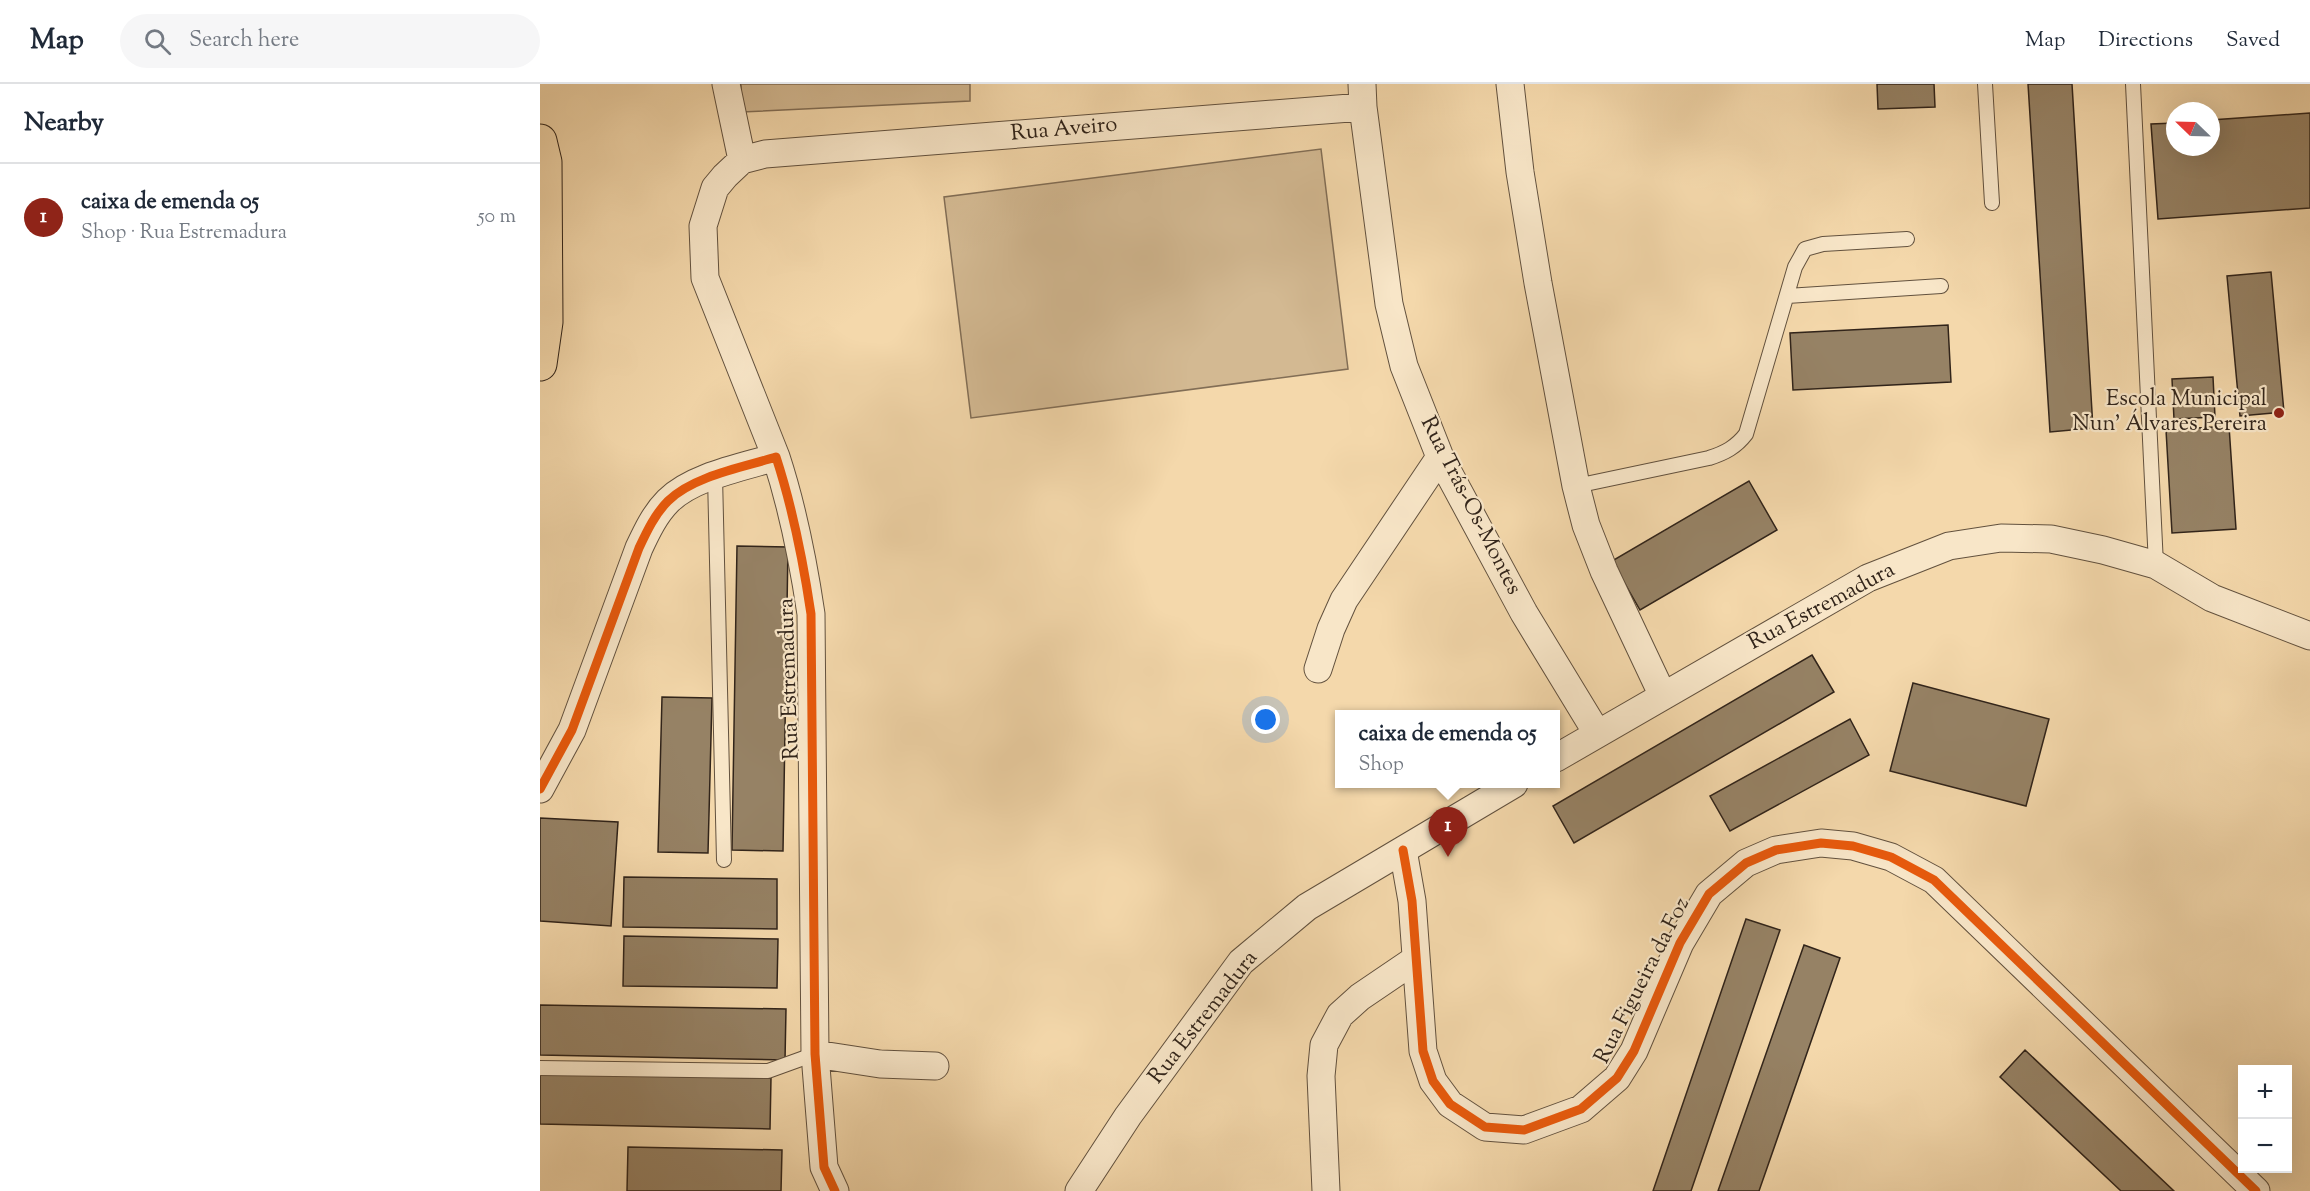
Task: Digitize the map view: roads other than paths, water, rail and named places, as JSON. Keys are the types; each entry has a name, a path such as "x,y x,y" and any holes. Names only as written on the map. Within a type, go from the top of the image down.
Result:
{"highway":[{"path":"540,141 544,162 546,322 540,364"}],"street":[{"path":"726,84 753,157"},
{"path":"1510,84 1520,172 1538,283 1576,486 1586,525 1604,571 1663,696"},
{"name":"Rua Aveiro","path":"753,157 1362,95"},
{"name":"Rua Trás-Os-Montes","path":"1362,95 1389,304 1404,366 1440,457 1524,613 1598,733"},
{"name":"Rua Estremadura","path":"753,157 724,176 709,202 703,226 705,278 776,457 789,496 801,546 811,614 815,1054 824,1167 835,1191"},
{"path":"540,789 572,730 639,548 651,523 669,500 686,488 715,476 776,457"},
{"path":"1318,669 1331,629 1344,600 1440,457"},
{"name":"Rua Estremadura","path":"1560,756 1868,578 1949,546 2001,538 2051,539 2156,565 2212,598 2310,636"},
{"name":"Rua Estremadura","path":"1079,1191 1128,1116 1241,962 1306,907 1506,788"},
{"name":"Rua Figueira da Foz","path":"1403,850 1412,901 1423,1051 1433,1081 1450,1104 1485,1127 1524,1130 1581,1109 1617,1078 1634,1051 1680,943 1709,894 1746,863 1776,850 1821,843 1854,846 1891,857 1934,880 2256,1191"},
{"path":"1326,1191 1321,1076 1324,1045 1340,1015 1360,997 1416,959"},
{"path":"815,1054 880,1064 935,1066"}],"lane":[{"path":"1985,84 1992,203"},
{"path":"2133,84 2156,565"},
{"path":"1576,486 1709,459 1737,444 1746,434 1799,258 1805,249 1813,245 1907,239"},
{"path":"1787,296 1941,286"},
{"path":"715,476 724,860"},
{"path":"540,1068 768,1071 815,1054"}],"place":[{"name":"Escola Municipal Nun' Álvares Pereira","path":"2279,413"},
{"name":"caixa de emenda 05","path":"1448,857"}]}
